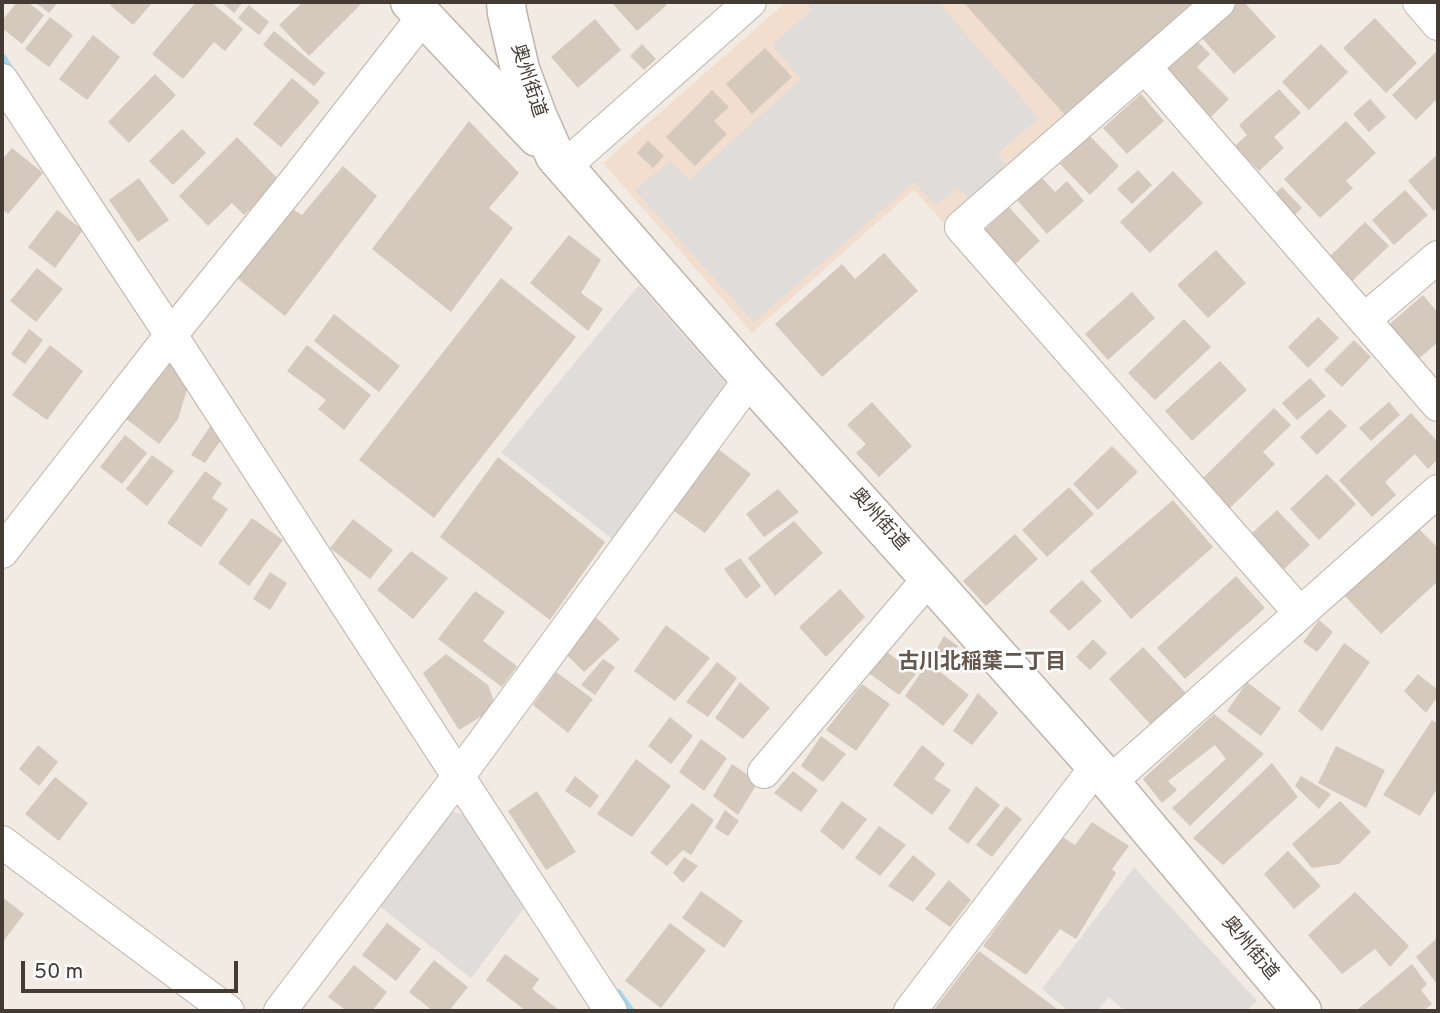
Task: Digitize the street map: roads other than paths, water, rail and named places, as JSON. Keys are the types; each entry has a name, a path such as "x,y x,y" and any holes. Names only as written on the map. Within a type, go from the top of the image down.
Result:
{"street":[{"path":"2,552 296,180 417,9 560,162 750,2"},
{"path":"1219,2 961,227 1300,613"},
{"path":"1419,2 1438,24"},
{"path":"453,48 470,42 488,30 506,7"},
{"name":"奥州街道","path":"506,7 520,69 537,115 560,162 1103,775 1302,1011"},
{"path":"1145,67 1438,405"},
{"path":"2,80 611,1011"},
{"path":"1364,320 1438,257"},
{"path":"280,1011 458,777 750,379"},
{"path":"910,1011 1103,775 1300,613 1438,491"},
{"path":"764,772 929,578"},
{"path":"2,842 228,1011"}],"waterway":[{"path":"2,58 12,74"},
{"path":"618,994 630,1011"}],"district":[{"name":"古川北稲葉二丁目","path":"982,664"}]}
